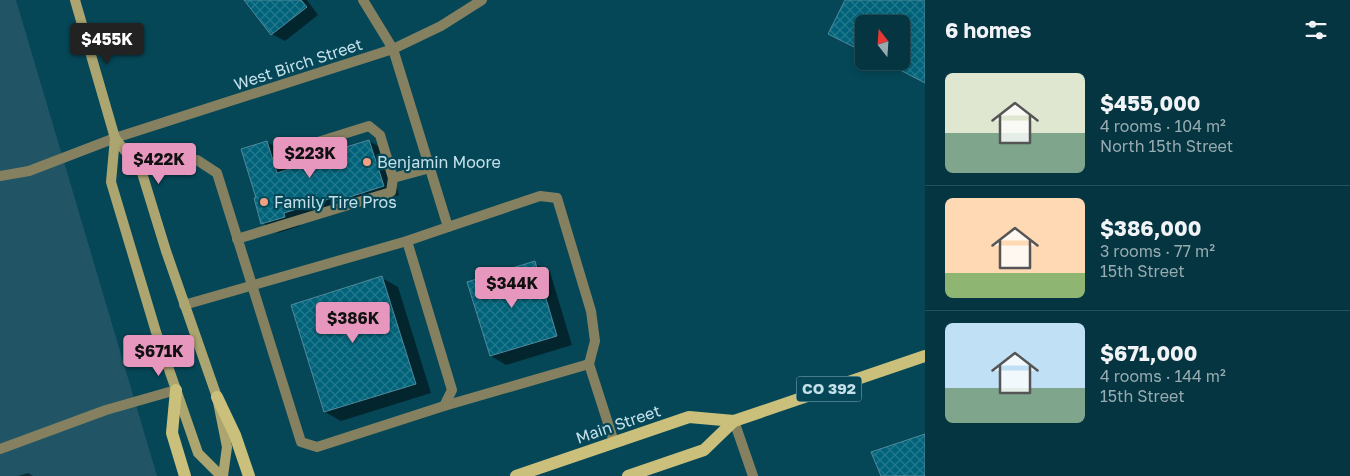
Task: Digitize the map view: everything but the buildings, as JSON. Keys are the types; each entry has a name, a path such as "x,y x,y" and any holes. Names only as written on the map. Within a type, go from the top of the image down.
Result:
{"main road":[{"name":"Main Street","path":"516,476 689,417 734,421 925,356"},
{"path":"176,390 172,433 185,476"},
{"path":"217,398 235,435 249,476"},
{"name":"Main Street","path":"628,476 704,450 734,421"}],"street":[{"path":"75,0 115,138 111,182 156,332 198,453 222,476"},
{"path":"363,0 393,49 448,227"},
{"name":"West Birch Street","path":"0,176 29,171 115,138 393,49 441,26 482,0"},
{"path":"237,239 391,192 393,178 380,135 369,126 286,152"},
{"path":"115,138 142,173 166,251 217,398 227,447 222,476"},
{"path":"197,160 217,173 300,442 318,447 444,406 589,364"},
{"path":"393,178 430,168"},
{"path":"184,305 407,241 540,196 557,198 591,311 595,342 589,364 614,442"},
{"path":"407,241 452,390 444,406"},
{"path":"0,449 106,410 176,390"},
{"path":"734,421 753,476"}],"shaded area":[{"path":"0,0 16,0 157,476 0,476"}],"place":[{"name":"Benjamin Moore","path":"367,162"},
{"name":"Family Tire Pros","path":"264,202"}]}
